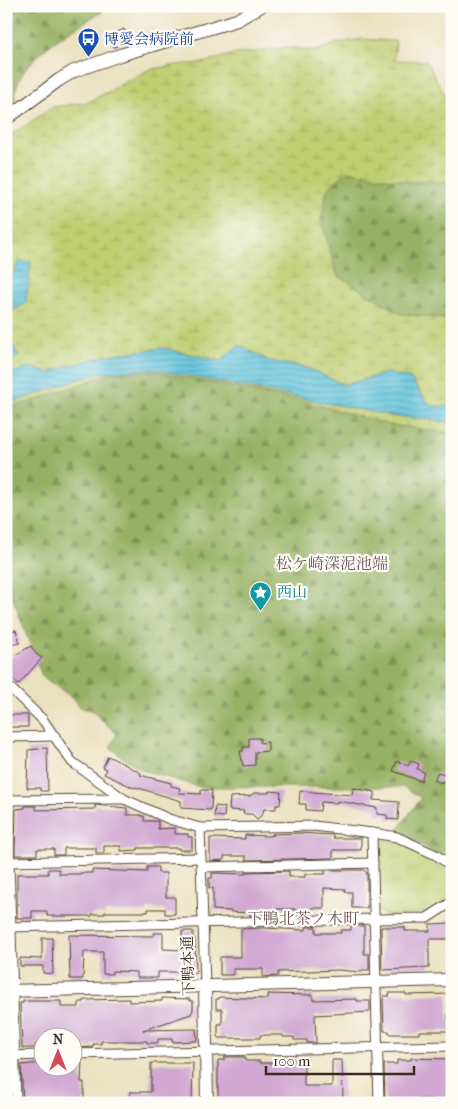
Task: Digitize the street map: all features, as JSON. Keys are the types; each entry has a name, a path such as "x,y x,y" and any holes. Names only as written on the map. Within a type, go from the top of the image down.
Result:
{"street":[{"path":"6,119 74,71 237,20 261,6"},
{"path":"6,684 43,720 72,762 124,799 169,819 200,828 314,826 372,832 397,837 436,855 450,864 452,868"},
{"path":"6,737 55,736"},
{"path":"16,1103 11,1056 7,800 124,799"},
{"name":"下鴨本通","path":"200,828 207,1103"},
{"path":"372,832 379,1103"},
{"path":"8,862 373,863"},
{"path":"9,927 427,918 452,902"},
{"path":"10,991 452,980"},
{"path":"82,1054 452,1046"},
{"path":"11,1056 32,1055"}],"green space":[{"path":"6,6 102,6 102,12 54,42 31,62 17,85 14,108 6,114"},
{"path":"362,39 396,41 394,60 426,61 452,107 452,184 429,181 411,182 347,171 327,190 321,220 337,275 401,314 452,320 452,406 431,406 411,379 387,373 344,385 307,368 269,361 239,345 221,361 162,348 108,355 48,373 31,367 8,375 7,362 11,343 6,333 6,314 26,303 19,263 6,291 6,252 16,232 6,235 6,138 53,107 89,102 148,70 202,63 234,54 288,47 316,51 337,43"},
{"path":"347,171 411,182 452,178 452,320 401,314 337,275 321,220 327,190"},
{"path":"153,369 393,416 452,422 452,433 391,425 303,401 152,371 111,373 39,399 6,408 6,405 76,380 105,372"},
{"path":"152,371 303,401 391,425 452,433 452,864 429,849 396,832 421,798 404,787 200,787 142,770 110,747 117,734 91,710 81,708 74,699 42,676 6,580 6,408 39,399 111,373"},
{"path":"380,839 406,844 444,860 451,882 449,893 444,902 437,908 416,914 385,916 377,909 375,842"}],"water":[{"path":"19,262 31,262 26,303 6,314 6,291"},
{"path":"6,333 19,356 7,362 8,375 31,367 48,373 108,355 162,348 221,361 239,345 269,361 307,368 344,385 387,373 411,379 431,406 452,406 452,422 393,416 153,369 105,372 76,380 6,405"}],"building":[{"path":"124,29 129,41 114,47 109,36"},
{"path":"16,630 20,643 6,646 6,632"},
{"path":"31,646 36,654 42,658 18,685 6,672 6,662"},
{"path":"6,715 28,715 28,727 6,727"},
{"path":"249,738 260,738 260,743 268,742 268,751 255,752 255,765 243,766 240,751 243,751 243,747 249,747"},
{"path":"47,748 48,791 40,791 40,788 27,788 28,750"},
{"path":"108,756 141,773 140,775 171,783 171,786 180,788 179,793 201,794 201,790 212,790 211,810 181,808 181,801 134,788 104,774 107,770 103,767"},
{"path":"397,761 408,766 411,761 419,764 417,769 424,772 421,781 393,771"},
{"path":"445,770 452,773 449,784 434,780 438,772 443,774"},
{"path":"353,788 375,792 373,800 399,802 398,820 387,819 387,815 377,814 377,808 337,801 337,803 321,802 320,811 306,810 306,804 299,804 300,791 352,795"},
{"path":"269,791 281,792 280,805 276,805 276,809 264,809 262,815 257,819 252,814 243,814 244,811 229,810 230,797 250,796 254,793 269,793"},
{"path":"95,805 127,808 127,815 144,816 144,821 158,821 158,829 175,828 175,834 188,834 188,837 192,837 192,850 179,850 179,848 138,848 138,850 121,851 121,846 104,846 104,853 96,853 96,848 64,848 64,855 54,855 54,849 37,849 37,855 15,855 16,809 25,808 25,806 36,806 36,810 95,809"},
{"path":"215,806 225,807 224,817 214,816"},
{"path":"272,834 333,835 333,838 361,838 361,850 333,850 333,858 246,860 246,856 224,856 224,860 210,861 210,838 245,839 245,835 268,836 274,835"},
{"path":"147,867 158,867 158,873 166,873 166,897 175,897 175,914 165,914 165,909 148,909 148,912 105,912 105,914 92,914 92,916 47,916 47,911 32,911 32,918 17,918 17,874 48,874 48,869 59,869 59,874 92,873 92,870 147,872"},
{"path":"325,870 364,870 367,873 367,908 352,908 352,892 345,892 345,889 324,888 324,908 311,908 311,913 295,913 295,909 277,909 277,912 263,912 263,915 250,916 250,913 213,910 213,888 209,888 209,878 212,878 212,873 246,874 246,872 289,871 289,877 305,877 305,874 325,874"},
{"path":"452,923 452,939 429,939 429,968 382,970 381,927 405,927 405,931 430,931 430,924"},
{"path":"351,926 364,926 364,954 369,954 369,970 362,970 362,972 338,970 278,972 278,976 263,977 263,969 233,969 233,975 220,975 220,957 241,957 241,929 306,930 306,927 316,927 316,933 341,933 341,930 351,930"},
{"path":"182,931 193,931 193,938 195,938 196,972 195,974 188,974 188,977 179,976 179,972 158,972 158,978 137,978 137,972 112,971 112,974 103,974 103,952 84,952 83,979 70,979 69,935 154,936 154,933 163,933 163,949 182,950"},
{"path":"42,938 52,938 53,974 43,973 43,966 20,966 20,958 42,959"},
{"path":"389,993 406,993 406,995 448,994 448,1020 452,1020 452,1031 419,1031 419,1034 389,1034 389,1031 384,1031 383,1001 384,996 389,996"},
{"path":"268,994 313,995 313,1000 357,999 357,1001 370,1001 370,1012 315,1015 316,1043 307,1043 307,1040 294,1040 294,1037 283,1037 283,1035 260,1035 260,1038 218,1038 218,1024 222,1024 222,1009 216,1009 216,999 219,999 219,997 268,999"},
{"path":"162,998 190,999 190,1001 193,1001 193,1010 191,1014 143,1030 196,1029 197,1041 172,1042 172,1039 158,1039 158,1043 147,1043 147,1041 101,1041 101,1044 93,1044 93,1047 82,1048 82,1026 32,1026 32,1048 22,1048 20,1003 23,1003 23,1001 61,1001 61,1007 79,1007 79,1002 84,1002 84,1000 129,999 129,1002 162,1001"},
{"path":"224,1057 245,1057 245,1061 260,1061 260,1063 281,1063 281,1060 304,1058 304,1086 332,1086 332,1060 342,1060 343,1098 329,1098 329,1102 218,1103 218,1060 224,1060"},
{"path":"411,1058 449,1059 449,1061 452,1061 452,1096 446,1097 446,1103 432,1103 432,1099 385,1103 384,1064 397,1064 397,1060 411,1060"},
{"path":"151,1063 193,1063 192,1103 130,1103 130,1092 151,1092"},
{"path":"32,1064 32,1076 81,1076 81,1082 84,1082 84,1103 23,1103 21,1065"},
{"path":"6,1068 9,1068 9,1087 6,1087"}],"place":[{"name":"博愛会病院前","path":"88,58"},
{"name":"西山","path":"261,611"}],"district":[{"name":"松ケ崎深泥池端","path":"332,563"},
{"name":"下鴨北茶ノ木町","path":"303,918"}]}
